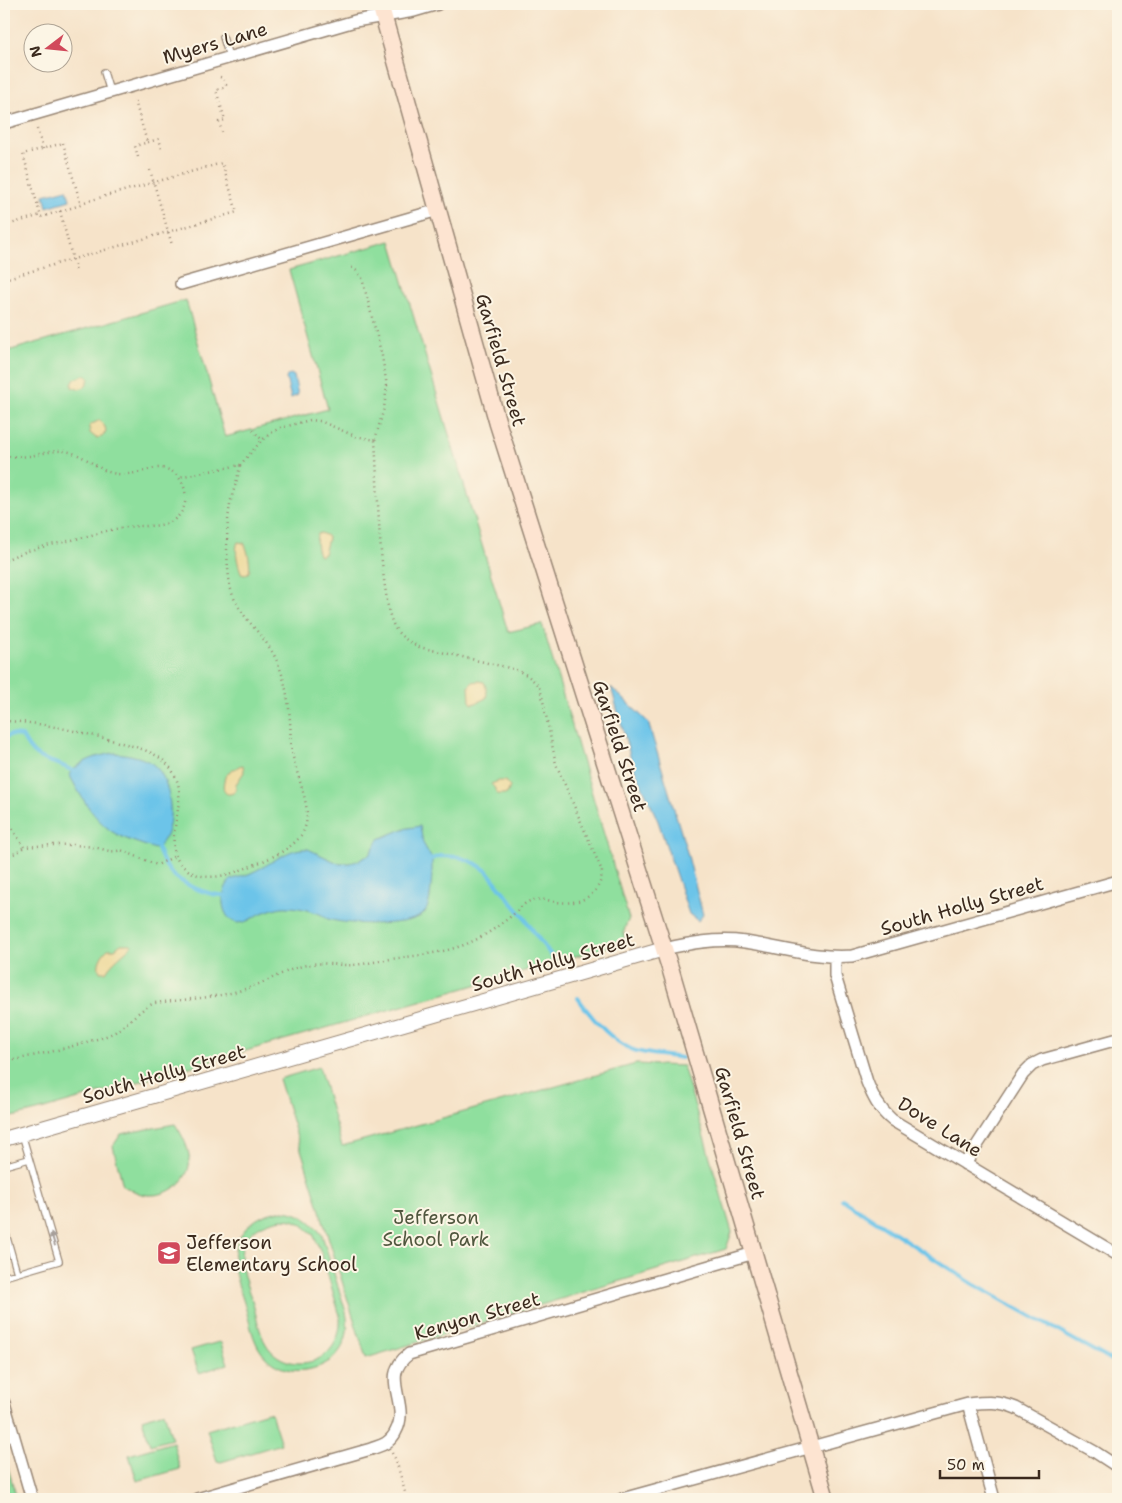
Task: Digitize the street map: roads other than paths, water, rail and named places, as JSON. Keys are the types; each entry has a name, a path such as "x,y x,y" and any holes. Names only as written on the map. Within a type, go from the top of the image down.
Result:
{"main road":[{"name":"Garfield Street","path":"381,10 498,424 664,949 826,1499"}],"street":[{"name":"Myers Lane","path":"4,123 355,21 381,10 414,11 438,4"},
{"path":"181,284 438,210"},
{"name":"South Holly Street","path":"4,1139 664,949 717,940 743,942 835,958 852,956 1118,881"},
{"name":"Dove Lane","path":"835,958 835,976 867,1082 872,1096 884,1113 892,1120 1118,1255"},
{"path":"965,1164 1024,1074 1032,1065 1042,1060 1118,1039"},
{"name":"Kenyon Street","path":"197,1499 362,1452 385,1443 394,1435 400,1420 400,1405 395,1388 394,1373 402,1359 409,1354 754,1253"},
{"path":"622,1499 968,1404 991,1402 1004,1403 1016,1408 1118,1467"},
{"path":"4,1403 32,1499"},
{"path":"968,1404 994,1499"}],"lane":[{"path":"223,37 229,57"},
{"path":"104,72 110,92"},
{"path":"4,1278 59,1261 22,1134"},
{"path":"4,1166 29,1158"},
{"path":"4,1227 17,1274"}],"water":[{"path":"67,189 70,200 47,207 44,195"},
{"path":"291,374 294,376 298,395 291,398 286,378"},
{"path":"611,687 648,722 687,852 703,915 698,921 689,914 658,821 632,763"},
{"path":"114,753 131,755 153,764 167,786 170,822 162,843 155,849 121,836 104,825 87,805 69,774 79,765 90,759"},
{"path":"420,826 423,843 432,859 432,874 427,908 418,917 394,923 349,923 327,919 322,915 306,910 285,907 262,913 239,923 227,916 223,899 228,883 232,879 252,872 282,856 301,849 308,849 340,864 358,861 369,855 379,839 403,829"}],"waterway":[{"path":"4,738 10,735 22,736 36,755 76,772"},
{"path":"156,844 166,867 179,880 204,892 228,895"},
{"path":"427,861 439,856 459,857 475,863 487,871 554,959"},
{"path":"578,998 601,1027 623,1045 641,1052 682,1058"},
{"path":"842,1199 973,1284 1118,1364"}],"place":[{"name":"Jefferson Elementary School","path":"169,1253"}],"park label":[{"name":"Jefferson School Park","path":"436,1228"}]}
